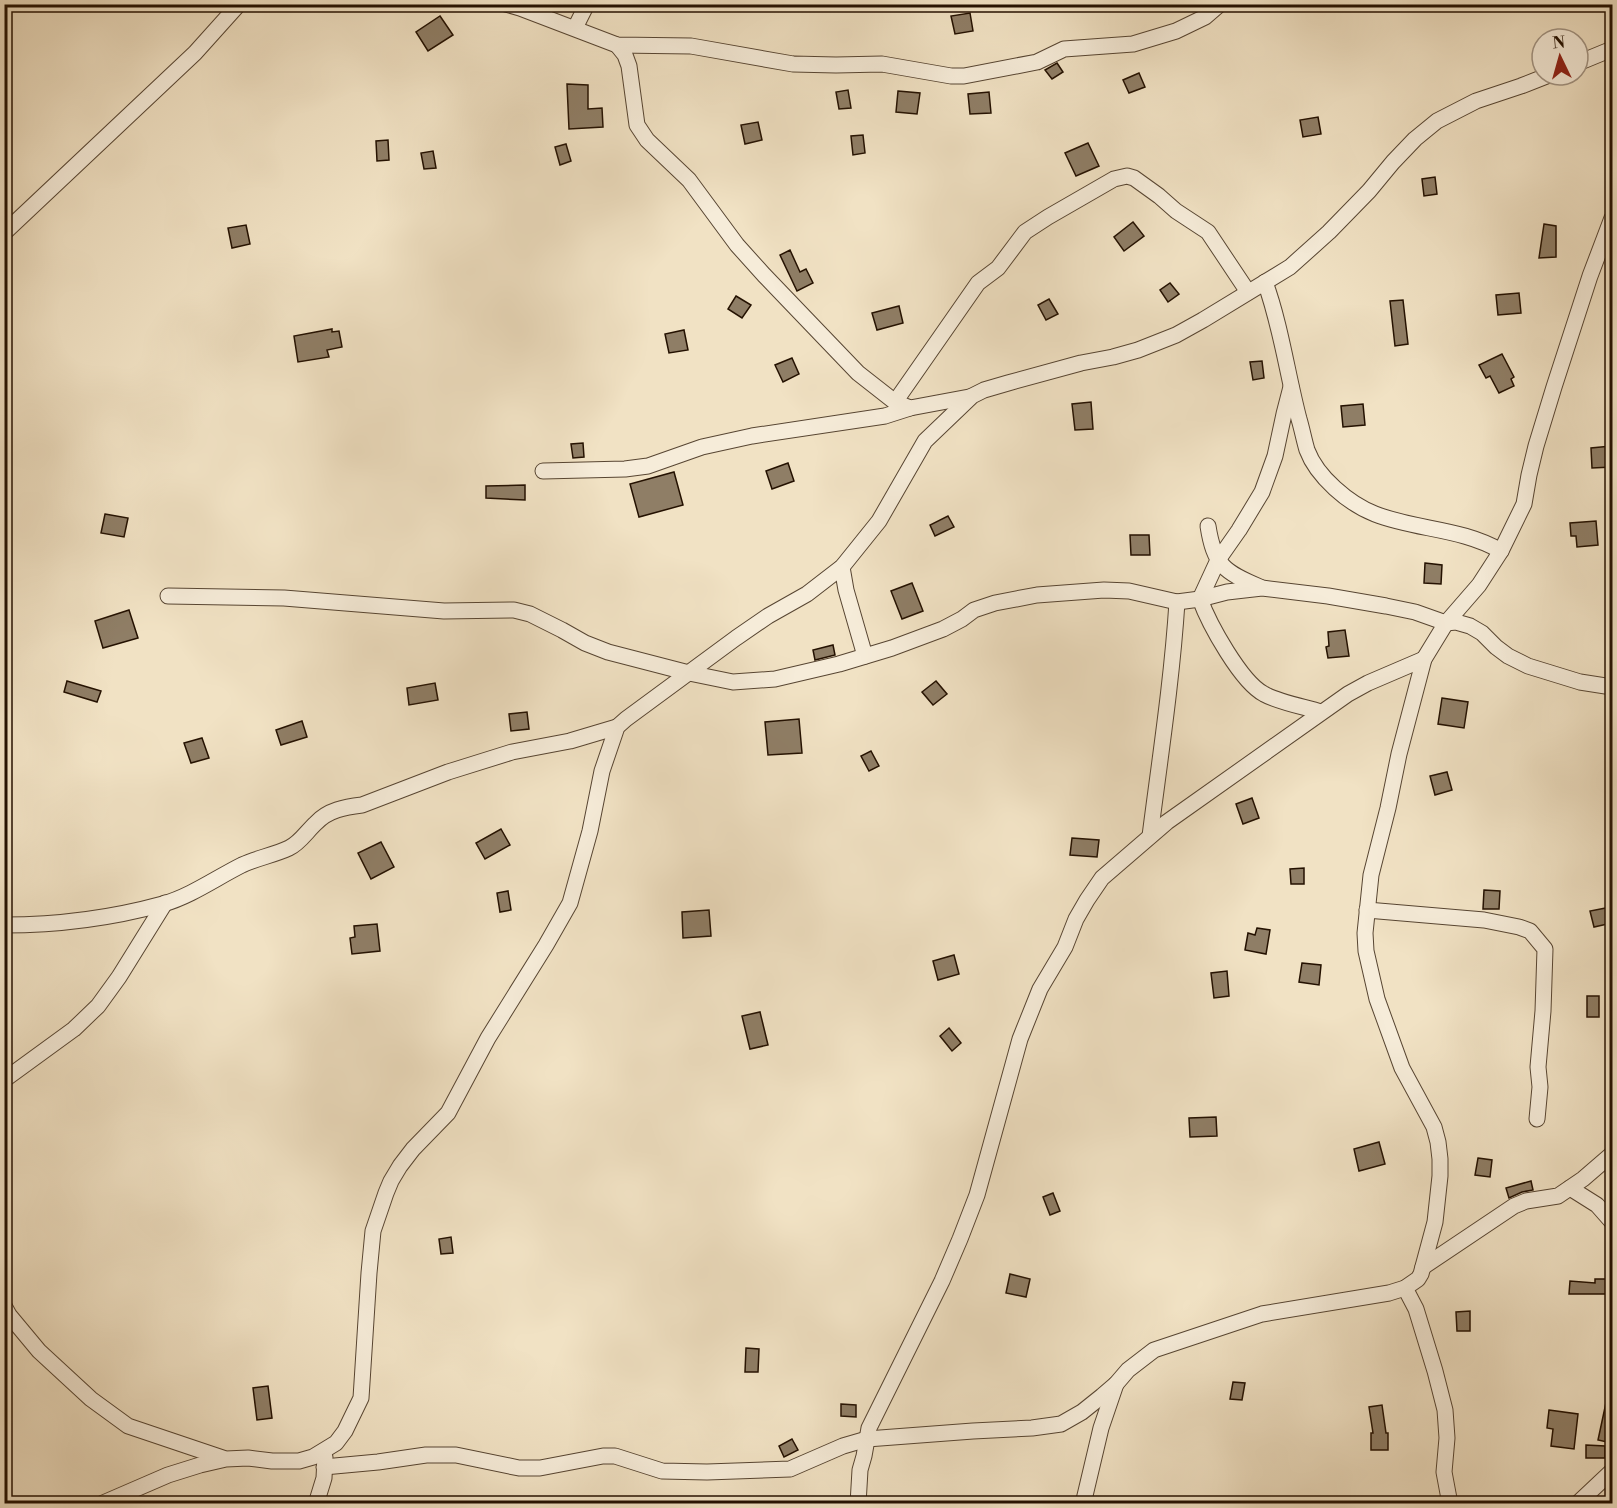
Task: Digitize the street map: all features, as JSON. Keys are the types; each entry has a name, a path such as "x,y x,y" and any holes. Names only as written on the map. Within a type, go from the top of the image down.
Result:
{"street":[{"path":"4,233 195,53 239,4"},
{"path":"506,4 617,45 691,46 793,64 882,64 951,76 964,76 1038,62 1064,49 1132,44 1176,31 1205,17 1220,4"},
{"path":"575,28 586,4"},
{"path":"617,45 625,55 629,66 637,125 647,140 689,180 736,245 858,373 902,405 972,396"},
{"path":"1590,58 1612,49"},
{"path":"4,925 32,925 99,917 165,903 243,864 291,847 318,820 331,812 362,805 448,772 512,752 570,741 617,727 736,638 768,616 807,594 842,567 879,521 925,441 972,396 1008,383 1153,345 1203,320 1290,267 1329,232 1415,139 1437,121 1476,101 1530,82"},
{"path":"543,471 625,470 648,466 702,447 763,434 885,416 902,405 978,283 998,268 1025,232 1114,178 1127,176 1134,178 1176,211 1208,232 1248,292"},
{"path":"100,1503 168,1475 226,1459 298,1461 313,1457 378,1462 426,1455 456,1455 519,1468 540,1468 603,1456 615,1456 662,1472 790,1470 843,1446 867,1439 1032,1428 1060,1424 1082,1412 1116,1384 1128,1370 1155,1350 1262,1314 1389,1293 1405,1288 1418,1279 1435,1222 1440,1176 1438,1142 1434,1127 1401,1068 1377,999 1366,951 1365,933 1371,875 1424,659 1446,623 1479,585 1501,551 1524,504 1536,446 1560,368 1590,276 1612,219"},
{"path":"1265,282 1275,309 1291,387 1308,451 1319,470 1357,507 1408,524 1466,536 1488,543 1501,551"},
{"path":"1291,387 1275,456 1262,492 1218,560 1200,599 1230,656 1253,687 1265,695 1321,712"},
{"path":"1208,526 1211,545 1223,567 1238,578 1262,588"},
{"path":"842,567 846,590 866,656"},
{"path":"168,596 284,598 444,610 514,610 530,614 585,643 608,652 733,682 776,679 839,664 943,629 974,610 995,603 1037,595 1104,590 1129,591 1177,602 1262,588 1386,606 1415,612 1446,623 1456,622 1482,633 1508,656 1527,666 1580,682 1611,686"},
{"path":"1150,836 1170,686 1177,602"},
{"path":"858,1503 860,1470 869,1428 942,1281 977,1195 1020,1039 1040,989 1065,947 1076,919 1102,878 1167,822 1348,693 1368,682 1424,659"},
{"path":"316,1503 324,1478 325,1459 345,1431 361,1398 373,1232 388,1187 413,1149 448,1113 488,1038 570,903 590,831 602,771 617,727"},
{"path":"4,1080 74,1029 98,1006 165,903"},
{"path":"1367,910 1485,920 1519,927 1530,931 1545,949 1544,1011 1538,1067 1540,1088 1537,1119"},
{"path":"1423,1267 1514,1206 1526,1201 1558,1196 1612,1154"},
{"path":"1570,1188 1597,1205 1612,1222"},
{"path":"1405,1288 1416,1309 1444,1410 1447,1438 1444,1472 1450,1503"},
{"path":"4,1306 39,1351 91,1399 128,1426 226,1459"},
{"path":"1083,1503 1101,1428 1116,1384"},
{"path":"1577,1503 1612,1471"}],"building":[{"path":"970,13 973,31 955,34 951,16"},
{"path":"440,16 453,35 428,51 416,32"},
{"path":"1057,63 1063,72 1052,79 1045,70"},
{"path":"1139,73 1145,87 1129,93 1123,80"},
{"path":"567,84 588,85 588,109 602,108 603,127 569,129"},
{"path":"848,90 851,108 839,109 836,92"},
{"path":"898,91 920,93 917,114 896,112"},
{"path":"989,92 991,113 970,114 968,94"},
{"path":"1318,117 1321,134 1303,137 1300,120"},
{"path":"758,122 762,140 745,144 741,125"},
{"path":"863,135 865,153 853,155 851,136"},
{"path":"388,140 389,160 377,161 376,141"},
{"path":"1088,143 1099,166 1076,176 1065,153"},
{"path":"566,144 571,161 560,165 555,147"},
{"path":"433,151 436,168 424,169 421,153"},
{"path":"1435,177 1437,194 1424,196 1422,179"},
{"path":"1133,222 1144,236 1124,251 1114,237"},
{"path":"1544,224 1556,226 1556,257 1539,258"},
{"path":"246,225 250,244 232,248 228,228"},
{"path":"790,250 800,272 806,269 813,283 797,291 780,255"},
{"path":"1170,283 1179,294 1168,302 1160,290"},
{"path":"1519,293 1521,313 1498,315 1496,295"},
{"path":"736,296 751,305 742,318 728,309"},
{"path":"1049,299 1058,314 1046,320 1038,305"},
{"path":"1403,300 1408,344 1395,346 1390,301"},
{"path":"899,306 903,323 877,330 872,313"},
{"path":"332,329 332,332 339,331 342,347 327,350 329,357 298,362 294,336"},
{"path":"684,330 688,350 669,353 665,334"},
{"path":"1502,354 1514,377 1511,379 1514,386 1499,393 1490,376 1486,378 1479,365"},
{"path":"792,358 799,374 783,382 775,365"},
{"path":"1262,361 1264,378 1253,380 1250,362"},
{"path":"1091,402 1093,429 1075,430 1072,404"},
{"path":"1363,404 1365,425 1343,427 1341,406"},
{"path":"583,443 584,457 573,458 571,444"},
{"path":"1611,446 1612,467 1592,468 1591,448"},
{"path":"788,463 794,481 772,489 766,471"},
{"path":"674,472 683,505 639,517 630,484"},
{"path":"525,485 525,500 486,498 486,486"},
{"path":"105,514 128,518 124,537 101,533"},
{"path":"948,516 954,527 935,536 930,525"},
{"path":"1596,521 1598,545 1577,547 1576,536 1571,536 1570,523"},
{"path":"1130,535 1149,535 1150,555 1131,555"},
{"path":"1425,563 1442,565 1441,584 1424,583"},
{"path":"912,583 923,611 902,619 891,591"},
{"path":"129,610 138,638 103,648 95,621"},
{"path":"1345,630 1349,656 1328,658 1326,647 1329,646 1328,632"},
{"path":"833,645 835,655 815,660 813,650"},
{"path":"67,681 101,691 97,702 64,692"},
{"path":"936,681 947,694 933,705 922,692"},
{"path":"435,683 438,700 409,705 407,688"},
{"path":"1442,698 1468,702 1464,728 1438,724"},
{"path":"527,712 529,729 511,731 509,714"},
{"path":"799,719 802,753 768,755 765,722"},
{"path":"302,721 307,737 281,745 276,730"},
{"path":"202,738 209,758 191,763 184,743"},
{"path":"871,751 879,766 869,771 861,756"},
{"path":"1447,772 1452,790 1435,795 1430,776"},
{"path":"1252,798 1259,818 1243,824 1236,804"},
{"path":"501,829 510,845 485,859 476,843"},
{"path":"1072,838 1099,840 1097,857 1070,855"},
{"path":"381,842 394,867 371,879 358,853"},
{"path":"1304,868 1304,884 1291,884 1290,869"},
{"path":"1484,890 1500,891 1499,909 1483,909"},
{"path":"508,891 511,910 500,912 497,893"},
{"path":"1611,907 1612,923 1594,927 1590,911"},
{"path":"709,910 711,936 683,938 682,912"},
{"path":"377,924 380,951 352,954 350,938 355,937 354,926"},
{"path":"1257,928 1270,930 1266,954 1245,950 1248,933 1255,935"},
{"path":"954,955 959,974 938,980 933,961"},
{"path":"1302,963 1321,965 1319,985 1299,982"},
{"path":"1227,971 1229,996 1214,998 1211,973"},
{"path":"1587,996 1599,996 1599,1017 1587,1017"},
{"path":"760,1012 768,1045 750,1049 742,1016"},
{"path":"949,1028 961,1043 952,1051 940,1036"},
{"path":"1216,1117 1217,1136 1190,1137 1189,1118"},
{"path":"1379,1142 1385,1164 1359,1171 1354,1149"},
{"path":"1478,1158 1492,1160 1490,1177 1475,1175"},
{"path":"1531,1181 1533,1190 1509,1198 1506,1188"},
{"path":"1053,1193 1060,1211 1050,1215 1043,1197"},
{"path":"451,1237 453,1253 441,1254 439,1239"},
{"path":"1010,1274 1030,1279 1026,1297 1006,1293"},
{"path":"1595,1279 1612,1279 1612,1294 1569,1294 1570,1281 1595,1283"},
{"path":"1470,1311 1470,1331 1457,1331 1456,1312"},
{"path":"746,1348 759,1349 758,1372 745,1372"},
{"path":"1233,1382 1245,1383 1242,1400 1230,1399"},
{"path":"268,1386 272,1418 257,1420 253,1388"},
{"path":"1607,1398 1612,1399 1612,1443 1598,1440"},
{"path":"841,1404 856,1405 856,1417 841,1416"},
{"path":"1382,1405 1386,1433 1388,1433 1388,1450 1371,1450 1371,1433 1373,1433 1369,1407"},
{"path":"1549,1410 1578,1414 1574,1449 1551,1446 1553,1429 1547,1428"},
{"path":"792,1439 798,1450 784,1457 779,1446"},
{"path":"1586,1445 1605,1446 1605,1458 1586,1458"}]}
